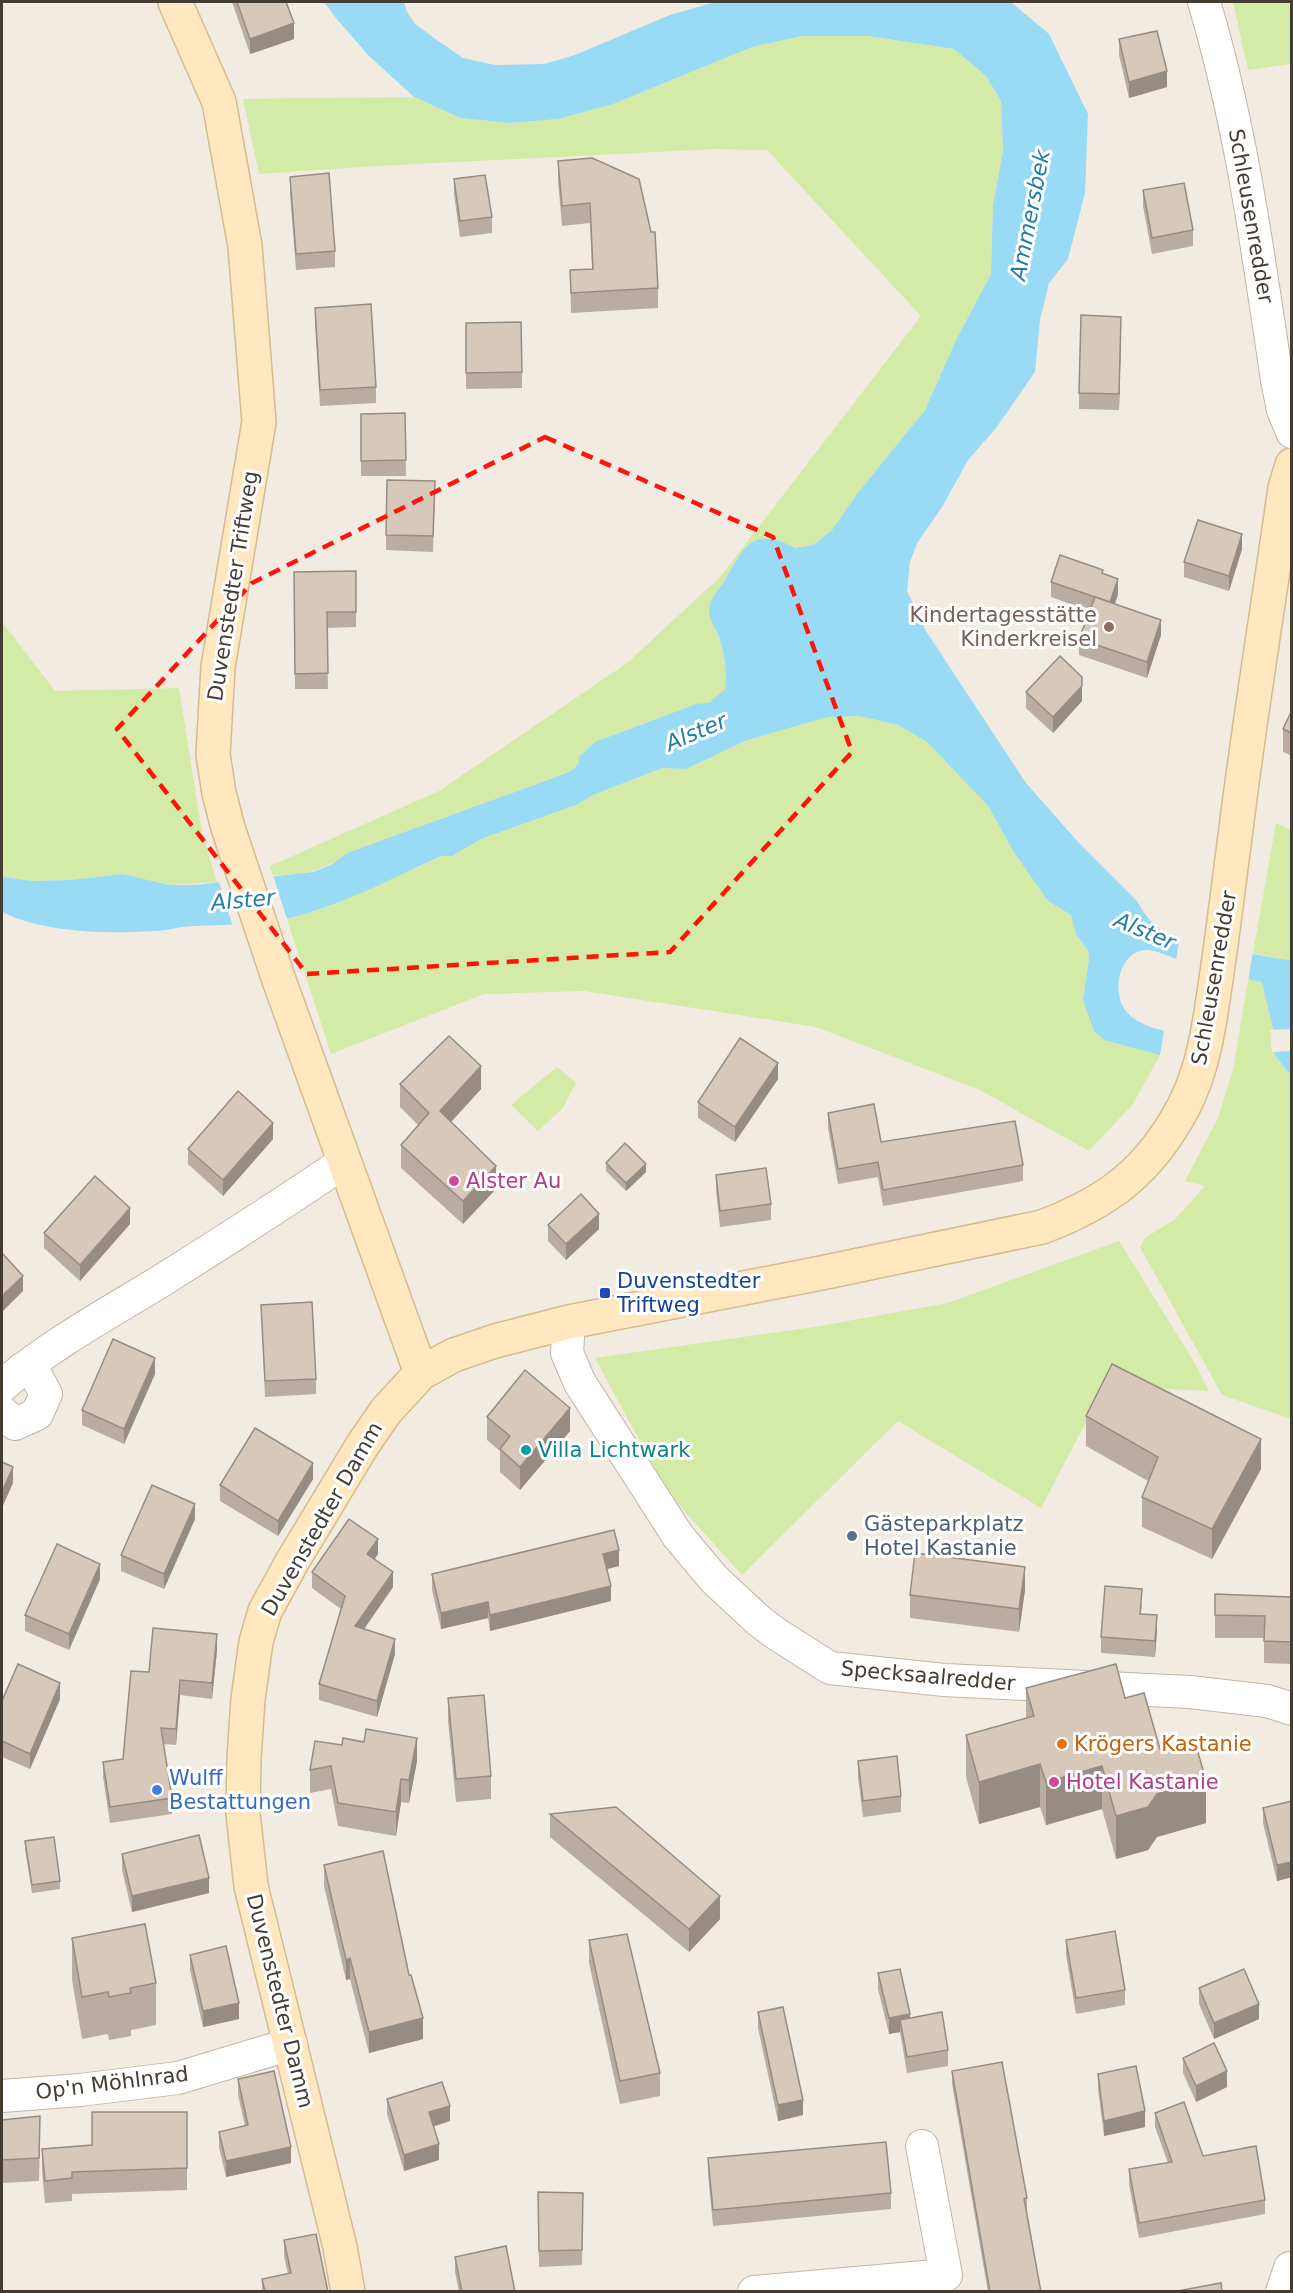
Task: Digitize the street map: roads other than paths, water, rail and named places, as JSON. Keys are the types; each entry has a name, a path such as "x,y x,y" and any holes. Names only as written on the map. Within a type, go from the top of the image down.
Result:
{"street":[{"name":"Duvenstedter Triftweg","path":"175,2 219,102 245,246 259,422 218,668 213,755 228,828 344,1162 421,1373"},
{"name":"Schleusenredder","path":"1204,2 1218,48 1241,151 1277,380 1292,432"},
{"name":"Schleusenredder","path":"569,1322 833,1271 1042,1227 1093,1204 1126,1183 1152,1157 1183,1108 1201,1064 1227,909 1236,829 1285,488 1292,465"},
{"path":"12,1378 344,1162"},
{"name":"Duvenstedter Damm","path":"348,2292 340,2247 251,1886 243,1814 248,1699 256,1642 265,1611 362,1446 386,1412 421,1373 454,1355 495,1341 569,1322"},
{"name":"Specksaalredder","path":"569,1322 567,1353 580,1383 678,1536 714,1579 758,1620 775,1634 830,1668 944,1680 1190,1692 1267,1701 1292,1709"},
{"path":"2,1412 15,1424 37,1414 46,1394 35,1374 12,1378"},
{"name":"Op'n Möhlnrad","path":"2,2096 80,2090 177,2078 291,2044"},
{"path":"754,2292 947,2283 922,2146"}],"water":[{"path":"324,2 404,2 415,24 463,58 495,65 544,64 575,55 670,15 715,2 1011,2 1049,34 1088,114 1085,193 1068,259 1049,283 1040,320 1035,372 996,428 968,460 942,507 917,543 910,562 907,591 926,631 1026,783 1079,843 1137,901 1156,926 1164,932 1186,939 1291,960 1291,1073 1275,1055 1273,1029 1262,982 1220,972 1150,950 1137,952 1130,956 1121,971 1118,989 1125,1011 1146,1025 1164,1031 1160,1055 1104,1040 1094,1031 1083,1000 1089,959 1088,950 1076,934 1071,915 1048,901 1013,851 989,807 927,742 898,725 859,716 828,717 747,740 686,769 662,768 593,795 576,805 481,839 452,856 441,856 329,906 290,918 255,923 189,926 159,931 96,932 37,924 2,912 2,877 33,881 71,880 123,874 169,885 195,885 313,872 331,865 347,853 564,774 574,769 579,763 579,757 595,742 696,704 709,703 725,689 726,677 720,639 710,617 709,608 713,597 738,558 744,549 759,539 780,541 795,548 813,545 832,530 857,494 925,410 957,338 991,274 993,205 1003,151 1001,101 986,76 954,49 868,36 802,36 752,47 613,104 558,119 510,123 461,118 414,97 369,56"}],"place":[{"name":"Kindertagesstätte Kinderkreisel","path":"1109,627"},
{"name":"Alster Au","path":"454,1181"},
{"name":"Duvenstedter Triftweg","path":"605,1293"},
{"name":"Villa Lichtwark","path":"526,1450"},
{"name":"Gästeparkplatz Hotel Kastanie","path":"852,1536"},
{"name":"Krögers Kastanie","path":"1062,1744"},
{"name":"Hotel Kastanie","path":"1054,1782"},
{"name":"Wulff Bestattungen","path":"157,1790"}],"water label":[{"name":"Ammersbek","path":"1030,215"},
{"name":"Alster","path":"696,732"},
{"name":"Alster","path":"243,900"},
{"name":"Alster","path":"1145,931"}]}
